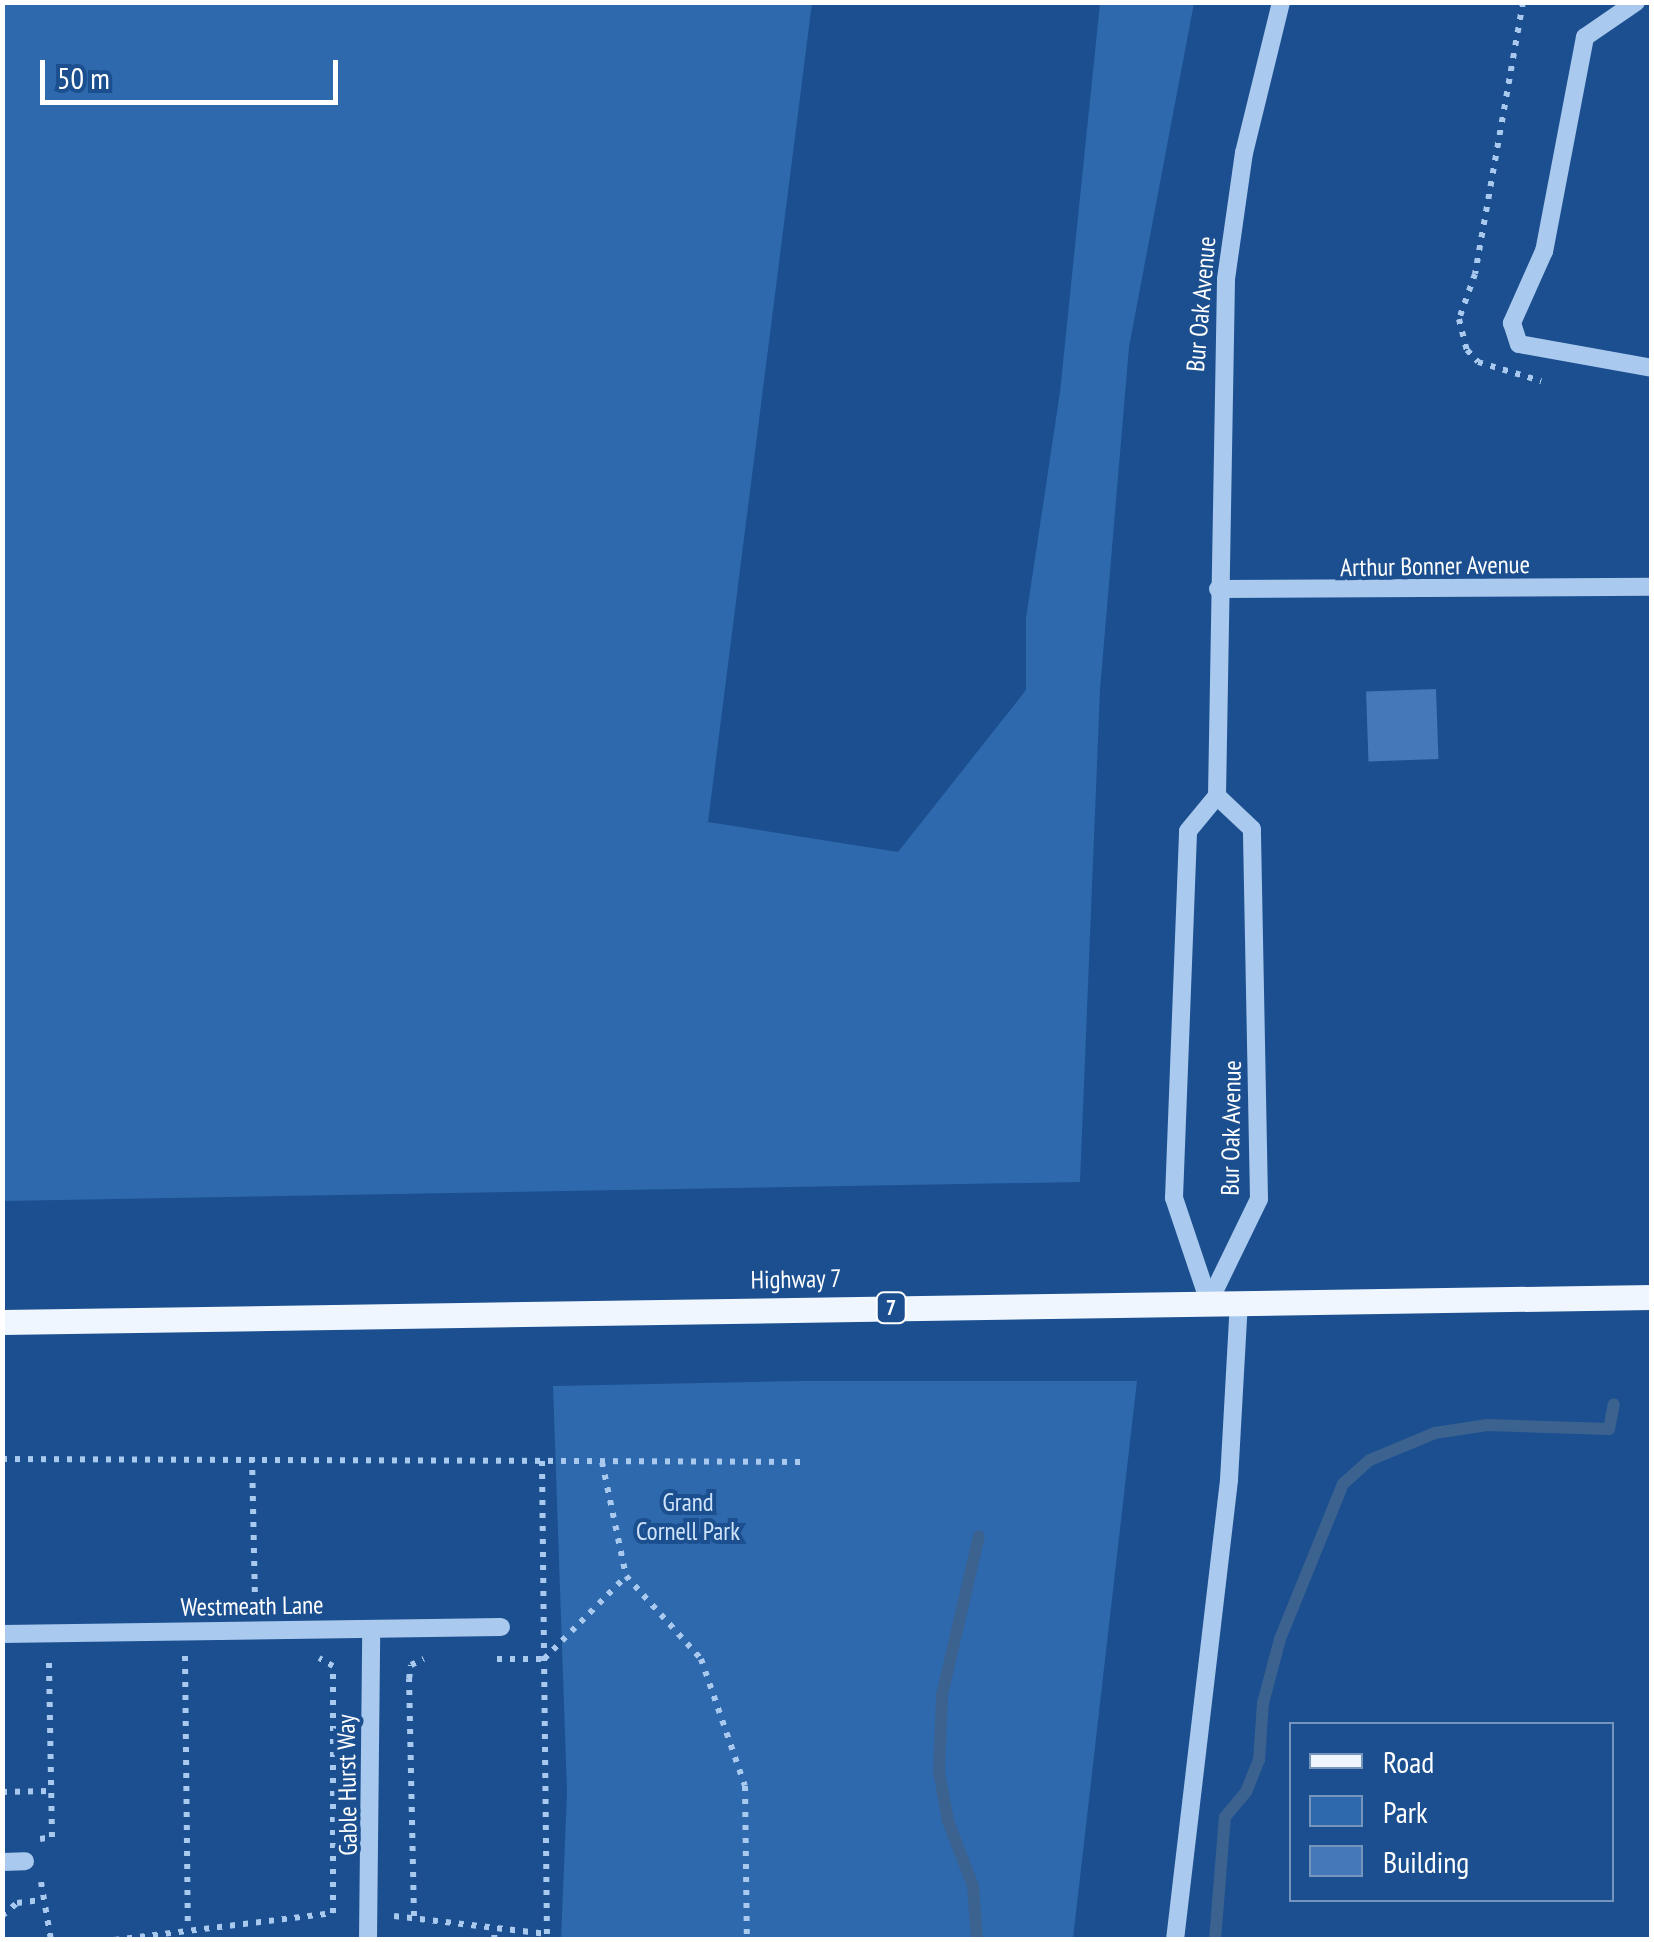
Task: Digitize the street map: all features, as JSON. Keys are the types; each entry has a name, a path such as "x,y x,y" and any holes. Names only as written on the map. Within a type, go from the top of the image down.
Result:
{"main road":[{"name":"Highway 7","path":"2,1322 1652,1297"}],"street":[{"name":"Bur Oak Avenue","path":"1209,1302 1259,1200 1252,829 1217,796 1218,590 1226,279 1244,153 1282,2"},
{"path":"1636,2 1585,37 1544,251 1512,324 1518,344 1652,368"},
{"name":"Arthur Bonner Avenue","path":"1218,590 1652,587"},
{"path":"1209,1302 1174,1198 1188,831 1217,796"},
{"path":"1174,1940 1230,1480 1240,1302"},
{"name":"Westmeath Lane","path":"2,1634 502,1627"},
{"name":"Gable Hurst Way","path":"368,1940 371,1630"},
{"path":"2,1862 36,1861"}],"path":[{"path":"252,1458 255,1609"},
{"path":"2,1459 802,1462"},
{"path":"387,1915 547,1936 542,1461"},
{"path":"602,1462 626,1576 701,1659 745,1786 747,1940"},
{"path":"493,1659 544,1659 626,1576"},
{"path":"114,1940 188,1926 334,1913 333,1666 310,1653"},
{"path":"166,1655 203,1655"},
{"path":"185,1655 188,1926"},
{"path":"34,1656 68,1656"},
{"path":"49,1656 52,1837 40,1838 36,1861 51,1940"},
{"path":"414,1916 409,1679 411,1666 441,1659"},
{"path":"2,1792 50,1791"},
{"path":"2,1916 17,1903 41,1900"},
{"path":"494,1940 495,1928"}],"green space":[{"path":"2,3 812,3 708,822 898,852 1026,690 1026,618 1060,392 1100,3 1194,3 1129,347 1100,690 1080,1182 3,1201"},
{"name":"Grand Cornell Park","path":"1137,1381 1073,1939 561,1939 567,1792 553,1386"}],"building":[{"path":"1436,689 1438,759 1368,761 1366,691"}],"waterway":[{"path":"1215,1940 1225,1817 1246,1792 1259,1760 1263,1703 1280,1639 1343,1484 1370,1460 1435,1433 1487,1425 1609,1429 1614,1404"},
{"path":"977,1940 973,1886 948,1821 939,1771 942,1695 979,1536"}]}
